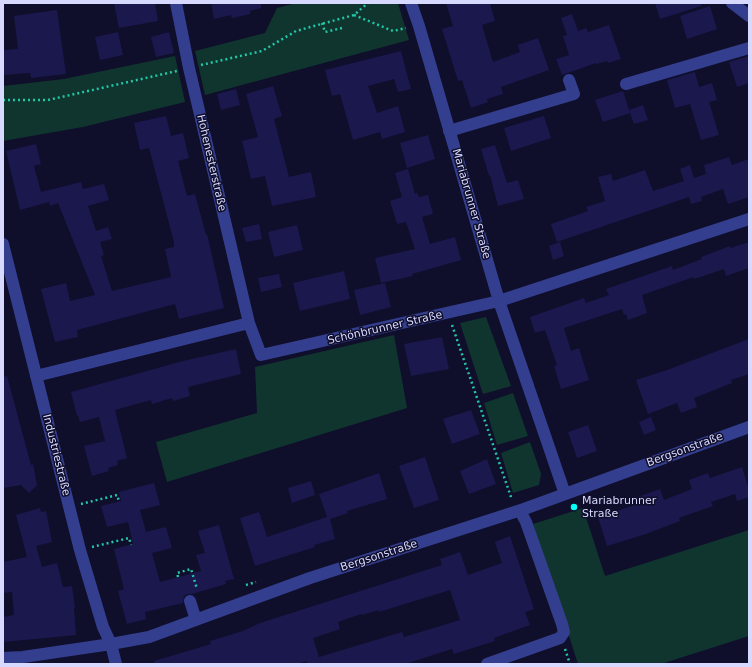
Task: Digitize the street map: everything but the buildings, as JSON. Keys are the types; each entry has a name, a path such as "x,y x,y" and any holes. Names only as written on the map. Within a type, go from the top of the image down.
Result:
{"street":[{"name":"Hohenesterstraße","path":"176,3 189,68 249,323"},
{"name":"Mariabrunner Straße","path":"411,3 499,301 566,494"},
{"path":"732,3 749,16"},
{"path":"626,84 749,48"},
{"path":"450,131 574,94 569,80"},
{"name":"Schönbrunner Straße","path":"249,323 261,355 448,314 499,301 749,218"},
{"name":"Industriestraße","path":"3,244 80,550 103,627 111,644 116,664"},
{"path":"36,376 249,323"},
{"name":"Bergsonstraße","path":"3,658 23,657 148,637 310,578 520,511 749,427"},
{"path":"487,664 560,638 564,632 526,522 520,511"},
{"path":"190,601 196,620"}],"path":[{"path":"354,15 393,31 419,26"},
{"path":"322,23 325,32 342,28"},
{"path":"448,314 512,500"},
{"path":"69,507 117,495 118,501"},
{"path":"80,550 129,538 131,545"}],"green space":[{"path":"296,3 398,3 409,40 205,95 195,51 265,33 277,8"},
{"path":"175,56 185,102 83,127 3,141 3,86 64,79"},
{"path":"486,317 511,386 483,394 460,323"},
{"path":"394,335 407,408 167,482 156,442 257,413 255,367"},
{"path":"513,393 528,436 497,445 484,403"},
{"path":"530,442 541,474 539,485 513,493 501,453"},
{"path":"583,508 605,576 749,530 749,636 661,664 578,664 533,524"}],"place":[{"name":"Mariabrunner Straße","path":"574,507"}]}
